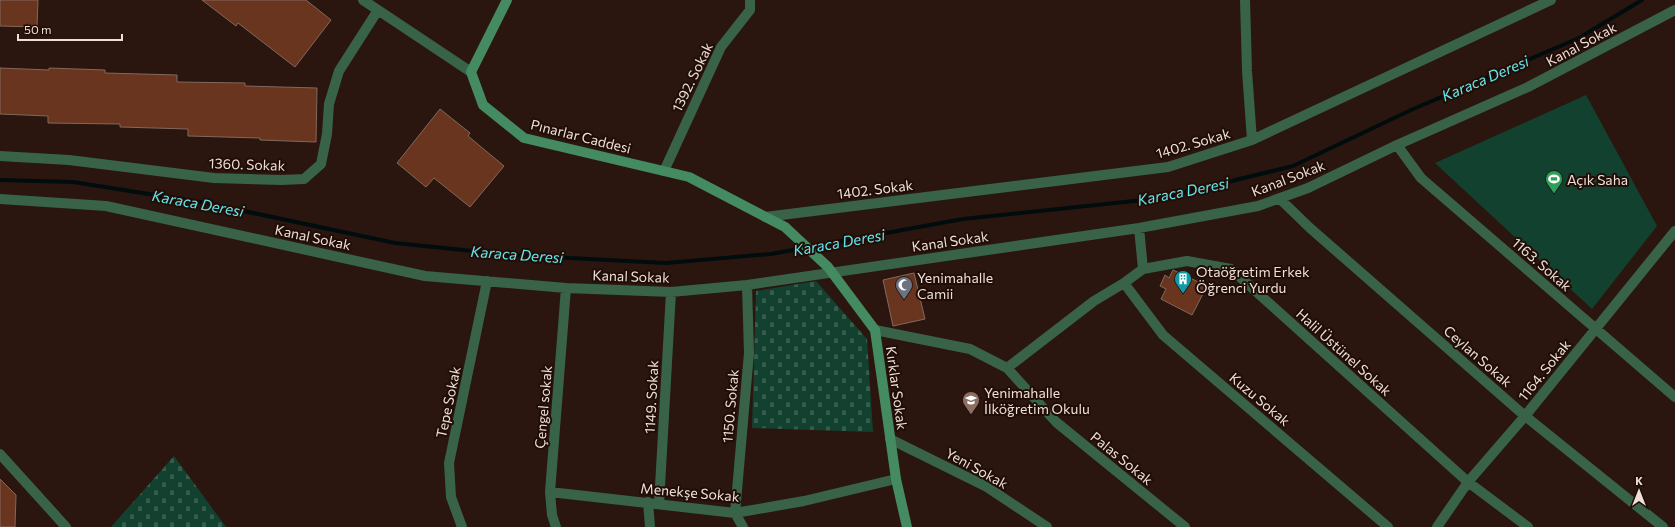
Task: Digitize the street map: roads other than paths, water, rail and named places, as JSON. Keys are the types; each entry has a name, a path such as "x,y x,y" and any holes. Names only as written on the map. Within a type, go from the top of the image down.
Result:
{"street":[{"path":"363,0 471,72 507,0"},
{"name":"1392. Sokak","path":"664,171 721,47 750,10 750,0"},
{"path":"1245,0 1247,71 1252,140"},
{"name":"1402. Sokak","path":"766,217 1168,167 1252,140 1551,0"},
{"name":"1360. Sokak","path":"0,156 69,160 214,178 281,180 304,179 321,164 327,134 329,104 339,71 378,10"},
{"name":"Kanal Sokak","path":"0,199 106,206 425,276 566,288 671,292 747,285 830,270 1139,228 1258,206 1308,188 1397,145 1528,87 1675,10"},
{"name":"Pınarlar Caddesi","path":"471,72 483,105 524,138 689,177 785,227"},
{"name":"1163. Sokak","path":"1397,145 1421,178 1675,397"},
{"name":"Ceylan Sokak","path":"1280,199 1310,228 1525,416 1663,527"},
{"name":"Kırklar Sokak","path":"785,227 830,270 875,330 896,479 908,527"},
{"path":"1139,228 1143,269"},
{"name":"1164. Sokak","path":"1437,527 1468,482 1525,416 1675,231"},
{"name":"Halil Üstünel Sokak","path":"1007,368 1094,301 1124,283 1143,269 1187,260 1231,269 1468,482 1528,527"},
{"name":"Tepe Sokak","path":"462,527 451,497 449,463 487,281"},
{"name":"Kuzu Sokak","path":"1124,283 1164,335 1388,527"},
{"name":"1150. Sokak","path":"735,513 749,352 747,285"},
{"name":"Çengel sokak","path":"556,527 552,515 550,492 566,288"},
{"name":"1149. Sokak","path":"659,504 671,292"},
{"name":"Palas Sokak","path":"875,330 970,349 1007,368 1056,422 1185,527"},
{"name":"Yeni Sokak","path":"890,438 987,487 1047,527"},
{"path":"0,454 57,519 66,527"},
{"name":"Menekşe Sokak","path":"550,492 735,513 804,501 896,479"},
{"path":"648,502 650,527"},
{"path":"735,513 743,527"}],"waterway":[{"name":"Karaca Deresi","path":"0,180 73,182 206,203 395,243 512,255 666,263 771,254 963,219 1162,198 1293,166 1411,110 1579,38 1642,0"}],"place":[{"name":"Açık Saha","path":"1554,194"},
{"name":"Otaöğretim Erkek Öğrenci Yurdu","path":"1183,294"},
{"name":"Yenimahalle Camii","path":"904,300"},
{"name":"Yenimahalle İlköğretim Okulu","path":"971,415"}]}
